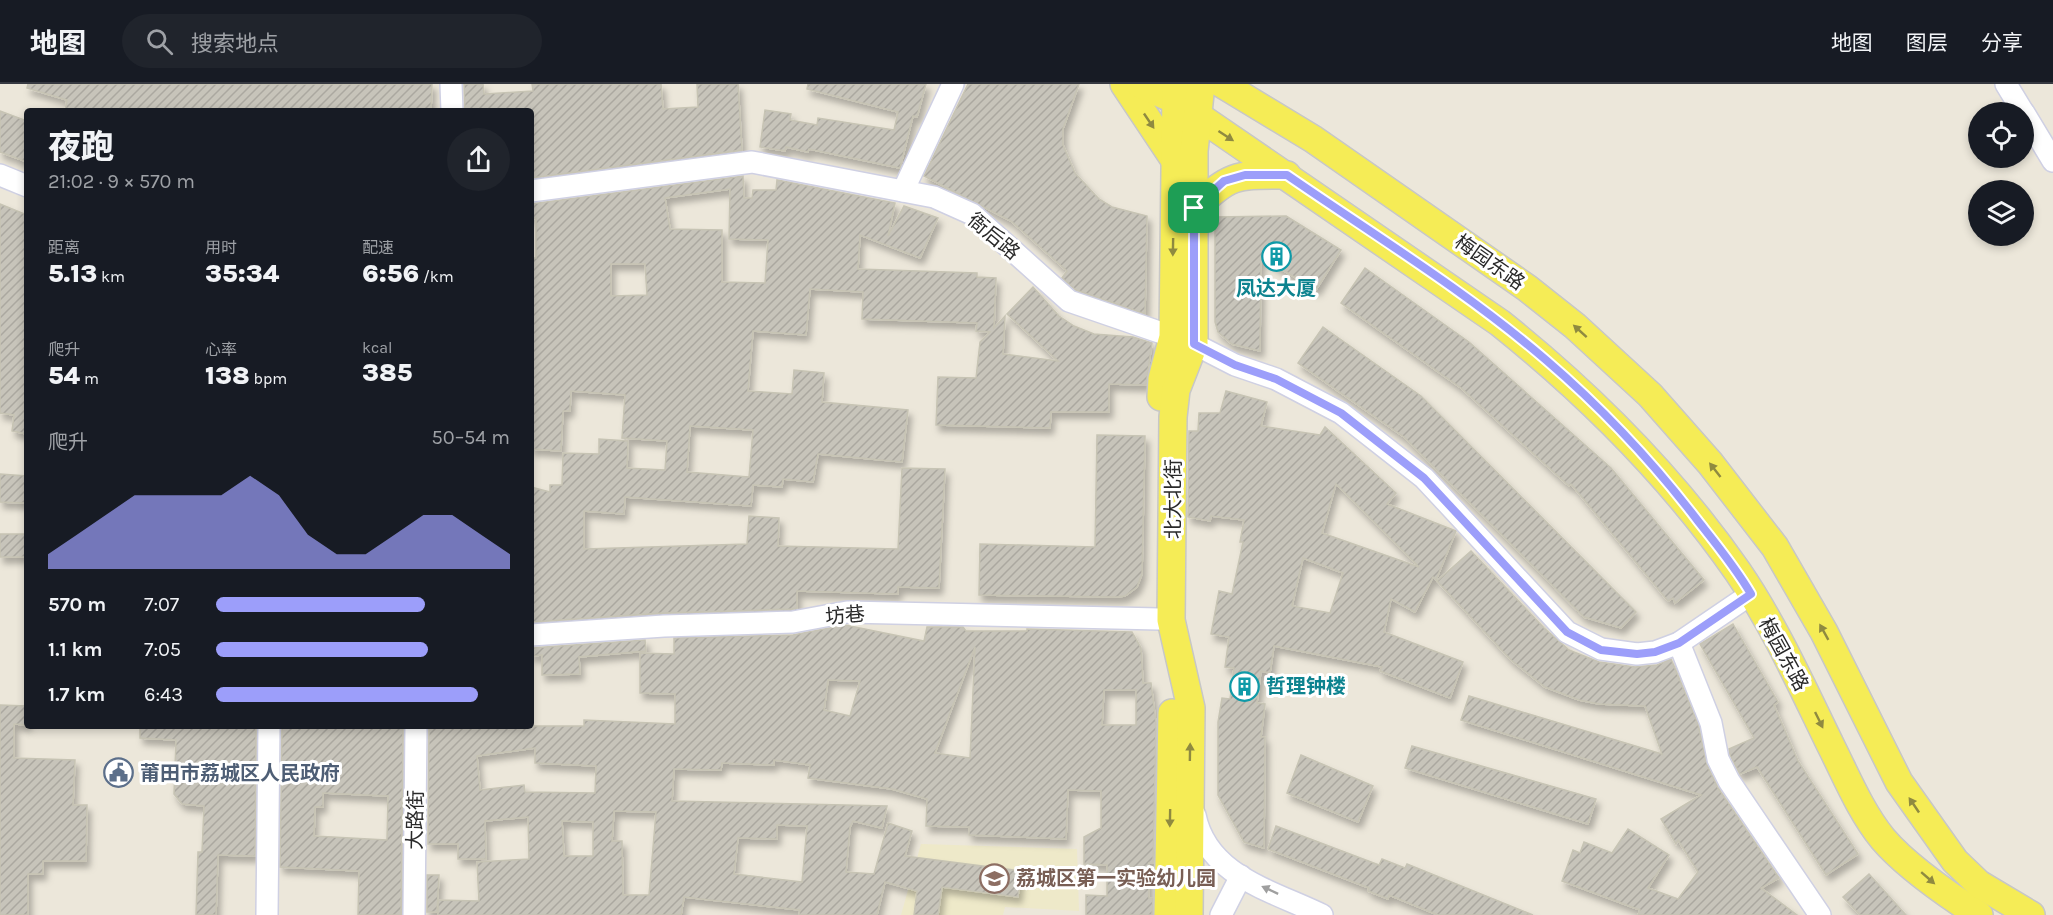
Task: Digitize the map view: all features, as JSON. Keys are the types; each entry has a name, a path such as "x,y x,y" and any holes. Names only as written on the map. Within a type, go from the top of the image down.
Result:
{"main road":[{"path":"1124,84 1174,159"},
{"name":"梅园东路","path":"1140,84 1182,100 1500,323 1546,360 1618,426 1676,492 1738,572 1789,662 1860,804 1884,839 1942,891 1979,915"},
{"name":"北大北街","path":"1168,915 1173,694 1159,620 1162,379 1183,340 1174,159 1182,100 1201,84"},
{"name":"梅园东路","path":"1222,84 1312,139 1527,288 1575,326 1650,395 1710,464 1775,547 1829,641 1899,782 1948,852 1979,884 2031,915"},
{"path":"1254,84 1263,110"},
{"name":"北大北街","path":"1182,100 1194,208 1183,340 1173,417 1171,620 1191,708 1189,915"},
{"path":"1194,208 1224,181 1245,175 1287,175"}],"street":[{"path":"451,84 452,108"},
{"path":"903,191 952,84"},
{"path":"2006,84 2017,102"},
{"path":"2034,131 2053,161"},
{"name":"衙后路","path":"534,191 752,162 934,197 972,214 1069,302 1183,340 1235,365 1276,379 1341,413 1424,478 1567,632 1601,650 1637,654 1655,652 1679,643 1751,594"},
{"path":"0,176 24,185"},
{"name":"坊巷","path":"534,635 664,626 793,622 847,612 1159,620"},
{"path":"1679,643 1712,723 1718,759 1729,781 1821,915"},
{"path":"267,915 269,729"},
{"name":"大路街","path":"414,915 416,729"},
{"path":"1190,786 1202,839 1215,858 1241,876 1323,915"},
{"path":"1221,915 1241,876"}],"shaded area":[{"name":"荔城区第一实验幼儿园","path":"921,844 1077,849 1079,911 1005,907 1003,915 901,915"}],"building":[{"path":"28,84 432,84 431,108 66,108 67,100 27,88"},
{"path":"464,84 483,84 484,94 533,91 532,84 661,84 663,109 698,107 697,84 738,84 742,150 534,178 534,108 465,108"},
{"path":"808,84 926,84 917,117 913,116 900,168 809,149 808,152 786,147 785,151 760,147 765,110 791,114 790,120 817,125 818,118 894,130 898,112 807,89"},
{"path":"968,84 1079,84 1063,129 1063,145 1075,173 1099,199 1112,207 1147,216 1145,314 1076,290 1062,278 1067,271 1011,221 924,176"},
{"path":"0,111 24,120 24,161 0,152"},
{"path":"743,176 744,198 752,198 753,190 776,190 777,180 895,203 888,236 904,206 938,218 920,258 860,235 858,269 977,273 977,277 996,278 994,328 1005,316 1003,354 1058,361 1007,314 1033,287 1059,316 1074,326 1094,334 1133,337 1152,343 1146,385 1109,384 1109,412 1051,412 1050,428 936,425 938,377 976,378 980,342 990,332 976,331 977,323 862,319 863,292 810,289 806,335 753,331 748,391 792,394 794,370 824,373 822,402 908,410 902,462 818,454 813,482 783,479 782,487 753,485 751,506 625,497 624,514 584,511 584,549 747,544 749,516 779,518 778,546 898,549 902,468 945,469 939,588 898,587 898,594 797,591 797,608 792,609 663,613 534,622 534,488 550,492 550,485 562,485 563,453 599,454 599,439 628,441 627,468 665,470 667,441 622,438 625,395 571,391 570,411 563,411 561,451 534,449 536,218 534,218 534,204","holes":["730,189 729,239 768,240 765,283 722,282 722,230 670,229 665,198","611,264 645,264 647,295 611,296","690,426 753,430 749,477 687,472"]},
{"path":"0,204 24,214 24,433 12,431 14,415 0,413"},
{"name":"凤达大厦","path":"1286,216 1341,250 1316,290 1261,257 1260,351 1232,344 1218,332 1215,322 1215,217"},
{"path":"1365,268 1469,342 1611,468 1704,580 1675,603 1673,598 1668,601 1571,484 1569,486 1461,388 1341,303"},
{"path":"1323,327 1421,396 1636,612 1621,628 1584,617 1404,437 1298,363"},
{"path":"1226,391 1267,402 1261,426 1320,435 1325,427 1396,493 1387,504 1456,531 1436,580 1433,577 1415,612 1391,599 1384,632 1463,662 1450,698 1380,671 1382,667 1274,646 1270,673 1261,671 1257,703 1265,704 1261,737 1265,737 1264,848 1244,842 1218,795 1218,722 1222,698 1230,699 1234,668 1225,667 1229,637 1211,634 1219,591 1232,594 1243,542 1240,542 1244,520 1211,516 1210,521 1188,517 1189,431 1198,431 1199,413 1220,413","holes":["1336,484 1419,567 1322,533","1303,558 1343,573 1330,613 1292,606"]},
{"path":"1097,435 1145,436 1142,574 1137,587 1125,596 1116,597 979,595 980,544 1095,547"},
{"path":"0,474 24,476 24,503 0,502"},
{"path":"0,534 24,534 24,557 0,557"},
{"path":"1471,551 1544,628 1569,650 1599,662 1635,667 1657,665 1671,659 1698,724 1707,765 1718,788 1779,878 1761,888 1797,915 1638,915 1640,910 1562,881 1573,850 1580,853 1584,842 1612,853 1628,829 1669,855 1648,888 1678,899 1698,872 1678,840 1676,844 1661,819 1701,795 1461,720 1469,696 1662,754 1645,706 1599,704 1579,700 1545,687 1511,660 1437,581"},
{"path":"1733,624 1778,702 1774,705 1798,761 1858,854 1826,875 1757,767 1740,774 1730,755 1729,749 1754,738 1700,644"},
{"path":"845,625 924,641 927,627 963,627 966,631 1027,631 1027,629 1132,632 1141,648 1143,683 1151,683 1156,724 1153,863 1149,863 1149,898 1153,898 1152,915 1086,915 1086,895 1107,896 1107,865 1084,864 1084,837 1101,828 1101,791 1068,790 1066,839 969,835 969,827 926,826 927,799 892,789 808,778 810,765 774,760 774,765 722,763 721,770 674,769 672,801 887,806 882,828 853,821 850,827 846,872 874,874 888,823 912,831 905,856 1021,871 1018,897 942,887 938,915 914,915 917,891 885,882 877,915 799,915 800,910 684,897 681,915 438,915 438,900 479,901 477,862 529,859 528,817 485,821 486,859 458,859 458,844 428,844 429,729 534,729 534,726 584,726 584,720 675,724 675,694 640,693 640,653 674,654 674,638 793,635","holes":["975,647 970,758 935,753","828,680 860,681 850,716 824,710","1104,690 1136,690 1136,725 1102,725","535,748 535,763 596,766 595,793 525,792 524,785 480,790 477,756","614,811 656,812 649,895 623,895 622,841 612,841","562,821 593,822 593,856 564,856","777,825 807,826 802,882 734,874 738,838 777,839"]},
{"path":"645,640 646,651 579,657 580,674 542,675 542,655 534,656 534,648"},
{"path":"0,705 24,706 24,725 14,724 14,758 75,760 73,805 87,805 86,861 43,861 43,874 28,874 28,915 0,915"},
{"path":"140,729 256,729 255,856 218,855 216,915 196,915 198,852 202,852 204,806 182,804 174,794 176,740 140,738"},
{"path":"282,729 403,729 401,915 358,915 359,871 280,867","holes":["323,793 388,796 387,840 314,836 315,807 323,807"]},
{"path":"1412,746 1596,799 1588,824 1405,768"},
{"path":"1301,755 1373,786 1358,822 1287,793"},
{"path":"1276,826 1379,865 1382,859 1405,868 1407,864 1533,915 1438,915 1389,895 1388,899 1368,891 1369,888 1268,849"},
{"path":"1869,874 1906,915 1860,915 1843,897"},
{"path":"427,875 439,875 437,912 427,912"}],"place":[{"name":"凤达大厦","path":"1276,257"},
{"name":"哲理钟楼","path":"1245,686"},
{"name":"莆田市荔城区人民政府","path":"119,773"},
{"name":"荔城区第一实验幼儿园","path":"995,878"}],"route":[{"path":"1245,175 1287,175 1500,323 1546,360 1618,426 1676,492 1738,572 1751,594 1679,643 1655,652 1637,654 1601,650 1567,632 1424,478 1341,413 1276,379 1235,365 1194,344 1194,208 1224,181 1245,175"}]}
